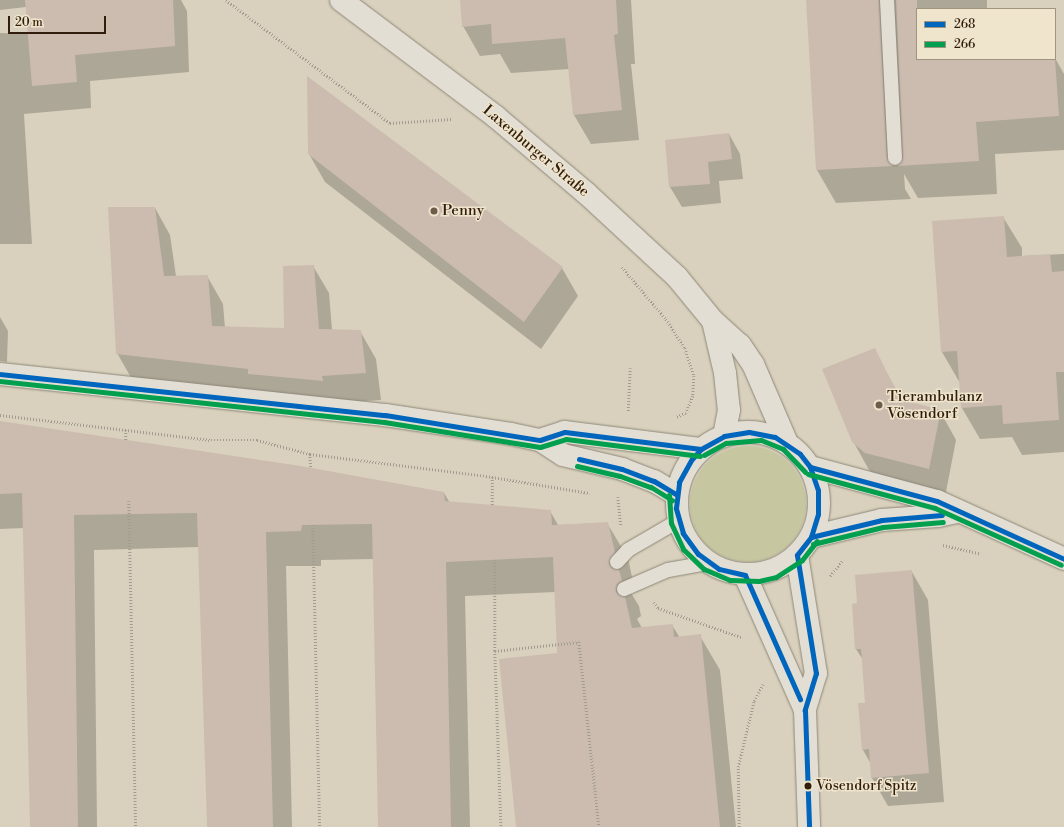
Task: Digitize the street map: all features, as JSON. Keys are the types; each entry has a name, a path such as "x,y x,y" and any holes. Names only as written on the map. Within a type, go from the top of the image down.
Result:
{"main road":[{"name":"Laxenburger Straße","path":"341,0 496,117 586,193 677,277 713,322 740,344 753,364 787,443"},
{"name":"Laxenburger Straße","path":"713,322 725,373 729,410 724,436"},
{"path":"0,374 385,415 540,440 563,455 622,469 654,481 676,494"},
{"path":"540,440 565,432 701,449"},
{"path":"750,432 763,433 787,443 810,467 820,502 811,537 797,555 773,570 745,575 732,573 708,563 689,544 678,521 676,494 685,470 701,449 724,436 750,432"},
{"path":"810,467 937,502 1064,559"},
{"path":"811,537 882,520 938,516 957,512"},
{"path":"797,555 816,673 805,710 809,827"},
{"path":"745,575 774,636 790,679 805,710"}],"lane":[{"path":"887,0 895,158"},
{"path":"617,562 628,550 678,521"},
{"path":"624,589 668,570 708,563"}],"path":[{"path":"226,0 390,123 496,117"},
{"path":"621,266 666,319 685,348 694,376 693,396 686,413 674,418"},
{"path":"626,439 630,368"},
{"path":"0,415 211,440 257,440 310,454 492,477 594,493"},
{"path":"126,430 126,440"},
{"path":"310,454 311,468"},
{"path":"622,469 618,497 622,535 628,550"},
{"path":"492,477 492,505"},
{"path":"610,496 618,497"},
{"path":"129,501 136,827"},
{"path":"312,525 320,827"},
{"path":"937,544 983,554"},
{"path":"827,580 845,558"},
{"path":"494,560 494,651 501,827"},
{"path":"642,582 658,608 742,638 774,636"},
{"path":"494,651 579,642 599,827"},
{"path":"739,827 738,767 754,701 764,681"}],"green space":[{"path":"748,446 759,447 770,451 789,463 801,482 805,493 805,515 801,526 789,545 770,557 759,561 748,562 737,561 726,557 707,545 695,526 691,515 690,504 691,493 695,482 707,463 726,451 737,447"}],"building":[{"path":"25,0 173,0 175,46 75,55 77,82 32,86"},
{"path":"460,0 616,0 618,34 614,35 622,110 573,115 565,38 492,44 491,24 462,27"},
{"path":"806,0 879,0 887,158 893,166 816,170"},
{"path":"896,0 917,0 916,60 1055,60 1059,116 976,122 979,161 898,166 903,158"},
{"name":"Penny","path":"307,76 563,267 524,322 308,154"},
{"path":"729,133 732,159 708,162 710,184 669,187 665,140"},
{"path":"108,207 155,207 164,276 208,275 212,326 284,328 283,266 314,265 319,329 361,330 366,373 322,376 323,381 248,374 248,369 116,354"},
{"path":"1004,216 1007,257 1050,254 1052,272 1064,271 1064,372 1056,372 1059,420 1003,424 1002,405 961,408 957,351 941,352 932,221"},
{"name":"Tierambulanz Vösendorf","path":"875,348 900,399 941,410 929,469 865,453 852,442 822,369"},
{"path":"0,421 301,466 444,492 445,501 551,510 552,525 608,522 615,552 609,564 612,568 619,570 622,581 617,584 616,592 625,597 632,628 673,624 674,637 701,634 720,827 516,827 499,659 557,653 553,557 446,562 451,827 378,827 372,524 302,525 301,531 266,532 273,827 207,827 197,513 74,515 78,827 30,827 22,493 0,494"},
{"path":"912,570 929,773 871,778 869,749 862,750 858,703 865,703 861,649 855,649 852,604 857,603 855,575"}],"transit line":[{"name":"268","path":"0,374 385,415 540,440 565,432 701,449"},
{"name":"266","path":"0,381 384,422 540,447 566,439 700,456"},
{"name":"268","path":"745,575 719,569 698,554 683,533 676,508 679,482 692,459 701,449 724,436 749,432 775,437 800,454 810,467 818,490 818,514 811,537 797,555"},
{"name":"266","path":"704,455 726,443 761,440 783,449 805,472"},
{"name":"268","path":"579,459 622,469 654,481 676,494"},
{"name":"266","path":"577,466 620,476 651,487 672,500"},
{"name":"268","path":"810,467 937,501 1064,559"},
{"name":"266","path":"808,474 935,508 1061,565"},
{"name":"266","path":"669,495 671,523 683,549 704,569 730,580 759,581 776,577 802,560 817,541"},
{"name":"268","path":"811,537 882,520 942,515"},
{"name":"266","path":"813,544 883,527 943,522"},
{"name":"268","path":"797,555 816,673 805,710 809,827"},
{"name":"268","path":"745,575 800,699"}],"place":[{"name":"Penny","path":"434,211"},
{"name":"Tierambulanz Vösendorf","path":"879,405"},
{"name":"Vösendorf Spitz","path":"808,786"}]}
